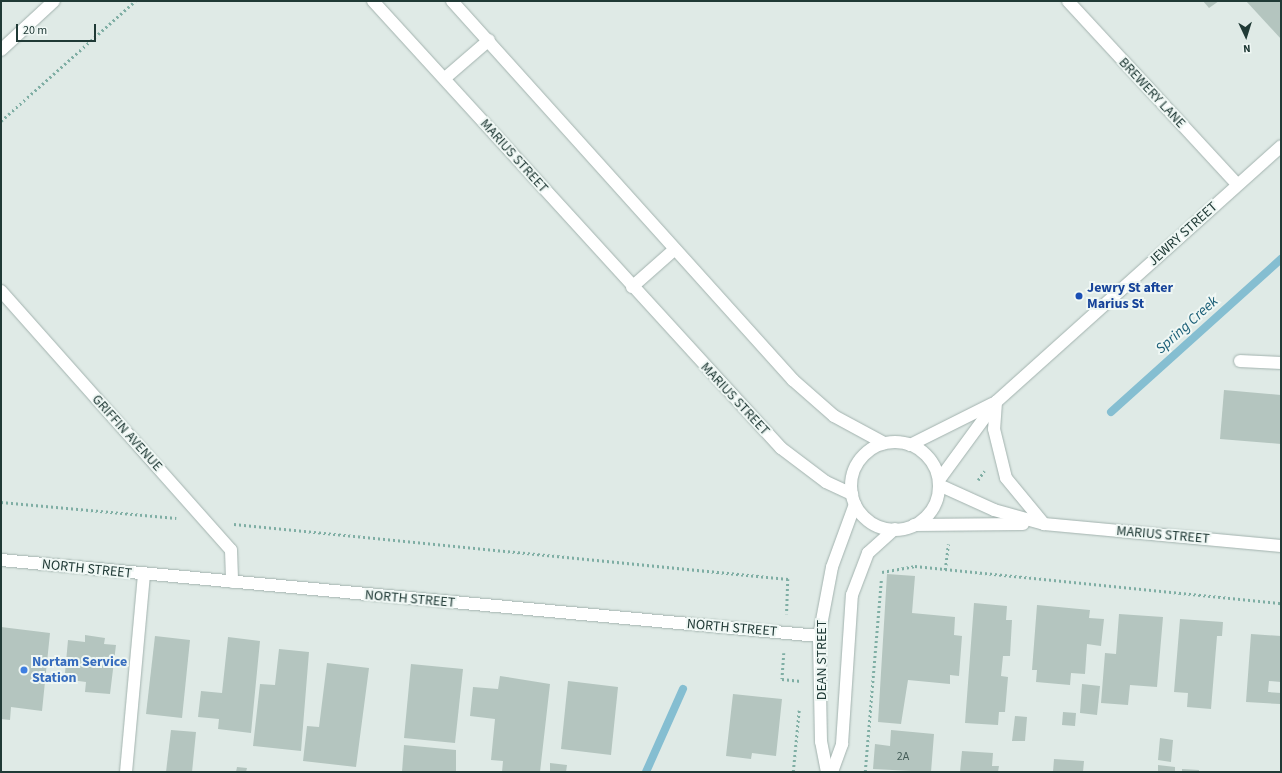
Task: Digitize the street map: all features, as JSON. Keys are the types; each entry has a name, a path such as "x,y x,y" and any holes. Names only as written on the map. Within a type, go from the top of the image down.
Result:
{"street":[{"path":"1,50 54,1"},
{"name":"MARIUS STREET","path":"373,1 445,78 632,287 781,448 826,482 854,499"},
{"path":"452,1 489,40 676,249 813,399 834,416 884,443 910,445 930,458 939,482 932,508 914,525 895,529 872,522 854,499 851,480 862,457 884,443"},
{"name":"BREWERY LANE","path":"1068,1 1237,184"},
{"path":"445,78 489,40"},
{"name":"JEWRY STREET","path":"939,482 996,402 1281,146"},
{"path":"632,287 676,249"},
{"name":"GRIFFIN AVENUE","path":"1,291 231,550 232,582"},
{"path":"1240,360 1281,363"},
{"path":"996,402 994,430 1006,478 1044,524"},
{"name":"JEWRY STREET","path":"910,445 996,402"},
{"name":"MARIUS STREET","path":"939,482 994,510 1044,524"},
{"name":"DEAN STREET","path":"827,772 820,742 818,636 832,567 854,499"},
{"name":"MARIUS STREET","path":"914,525 1044,524 1281,546"},
{"name":"DEAN STREET","path":"832,772 842,744 852,595 868,553 895,529"},
{"name":"NORTH STREET","path":"1,560 144,575 818,636"},
{"path":"126,772 144,575"}],"path":[{"path":"1,121 135,1"},
{"path":"1,502 788,579 786,633 782,679 801,681 800,687"},
{"path":"865,772 881,572 915,566 1281,603"},
{"path":"793,772 799,707"}],"building":[{"path":"1203,1 1219,1 1209,8"},
{"path":"1246,1 1281,1 1281,39"},
{"path":"1224,390 1281,395 1281,444 1220,439"},
{"path":"887,574 915,576 912,613 955,617 954,635 962,636 959,676 950,675 950,684 908,680 901,724 878,722"},
{"path":"974,603 1007,606 1006,620 1012,620 1010,656 1003,656 1001,676 1008,677 1005,712 999,712 998,725 965,723"},
{"path":"1037,605 1090,610 1089,618 1104,619 1101,646 1087,644 1085,674 1071,673 1070,685 1036,682 1037,670 1032,670"},
{"path":"1119,614 1163,617 1157,687 1130,685 1128,705 1101,703 1105,653 1116,654"},
{"path":"1180,619 1223,622 1222,636 1217,636 1211,709 1187,707 1188,693 1174,692"},
{"name":"Nortam Service Station","path":"1,627 50,633 42,711 11,707 10,720 1,719"},
{"path":"1251,634 1281,636 1281,682 1269,681 1268,692 1281,693 1280,704 1246,702"},
{"path":"85,635 105,638 104,644 116,645 110,694 85,692 86,682 71,680 72,674 65,673 68,640 85,642"},
{"path":"155,636 190,640 182,718 146,714"},
{"path":"228,637 260,641 251,733 218,729 219,719 198,717 201,691 222,693"},
{"path":"279,649 309,652 301,751 253,746 260,684 275,685"},
{"path":"327,663 369,668 356,767 303,761 307,726 319,727"},
{"path":"411,664 463,669 455,743 404,738"},
{"path":"500,676 550,684 540,772 502,772 503,761 491,760 495,719 470,716 473,687 498,689"},
{"path":"568,681 618,687 611,755 561,749"},
{"path":"1082,684 1100,686 1097,715 1080,713"},
{"path":"733,694 782,699 776,756 752,753 751,759 726,756"},
{"path":"1063,712 1076,713 1075,726 1062,725"},
{"path":"1015,716 1027,717 1025,741 1012,741"},
{"path":"171,730 196,732 192,772 166,772"},
{"path":"891,730 934,734 931,772 873,769 875,744 890,746"},
{"path":"1160,738 1173,740 1171,762 1158,760"},
{"path":"404,745 456,750 456,772 402,772"},
{"path":"962,751 993,753 992,766 999,766 998,772 960,772"},
{"path":"1054,759 1084,761 1083,772 1053,772"},
{"path":"550,763 567,765 566,772 550,772"},
{"path":"1158,765 1175,767 1175,772 1158,772"},
{"path":"237,767 247,768 246,772 236,772"},
{"path":"1182,769 1199,770 1199,772 1182,772"}],"waterway":[{"name":"Spring Creek","path":"1111,412 1281,259"},
{"name":"Spring Creek","path":"646,772 683,689"}],"place":[{"name":"Jewry St after Marius St","path":"1079,296"},
{"name":"Nortam Service Station","path":"24,670"}]}
